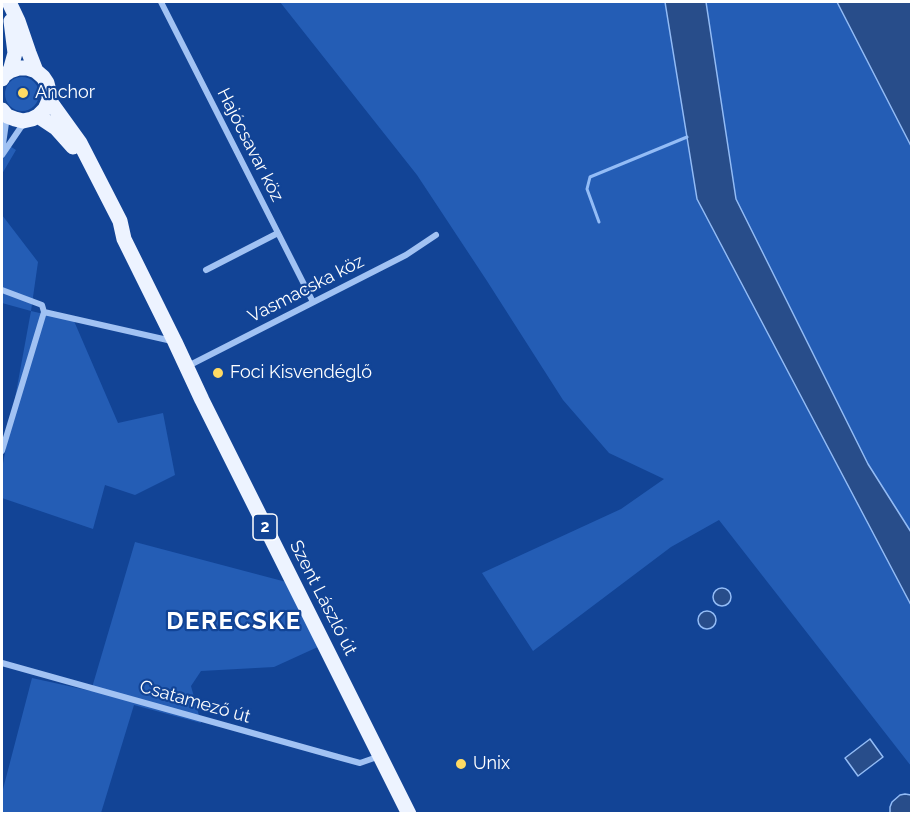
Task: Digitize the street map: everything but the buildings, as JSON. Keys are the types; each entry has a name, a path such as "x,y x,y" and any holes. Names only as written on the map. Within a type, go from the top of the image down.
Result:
{"main road":[{"name":"2","path":"8,2 18,21 36,71"},
{"name":"2","path":"4,75 15,53 8,2"},
{"name":"2","path":"4,75 19,68 27,68 43,76 47,83 49,100 80,143 120,221 124,238"},
{"path":"4,113 23,121 35,117 45,109 49,100"},
{"name":"2","path":"35,117 56,128 71,144 116,228 124,238"},
{"name":"Szent László út","path":"124,238 202,400 409,813"}],"street":[{"name":"Hajócsavar köz","path":"161,2 313,302"},
{"path":"2,154 4,113"},
{"path":"2,154 21,127 35,117"},
{"path":"206,270 278,233"},
{"name":"Vasmacska köz","path":"187,366 406,255 436,235"},
{"path":"2,290 42,305 44,312 2,451"},
{"path":"44,312 175,342"},
{"name":"Csatamező út","path":"2,663 360,763 381,756"}],"shaded area":[{"path":"280,2 665,2 697,199 911,605 911,766 719,520 671,547 533,651 482,573 621,509 664,479 609,453 563,400 417,175"},
{"path":"665,2 706,2 736,199 868,464 911,532 911,605 697,199"},
{"path":"706,2 837,2 911,146 911,532 868,464 736,199"},
{"path":"837,2 911,2 911,146"},
{"path":"22,77 34,82 39,94 34,106 22,111 10,106 5,94 10,82"},
{"path":"2,141 16,150 2,174"},
{"path":"2,215 38,262 31,311 2,303"},
{"path":"31,311 74,321 118,423 163,413 175,475 135,495 105,485 93,529 2,498 2,469"},
{"path":"135,542 290,583 320,646 274,667 201,671 191,686 201,723 134,705 101,813 2,814 2,793 32,678 91,691"},
{"path":"722,588 728,591 731,597 728,603 722,606 716,603 713,597 716,591"},
{"path":"707,611 713,614 716,620 713,626 707,629 701,626 698,620 701,614"},
{"path":"870,739 883,757 858,776 845,758"},
{"path":"905,794 911,795 911,813 890,813 892,802"}],"waterway":[{"path":"599,222 587,189 590,177 687,137"}],"place":[{"name":"Anchor","path":"23,93"},
{"name":"Foci Kisvendéglő","path":"218,373"},
{"name":"Unix","path":"461,764"}],"district":[{"name":"DERECSKE","path":"234,622"}]}
